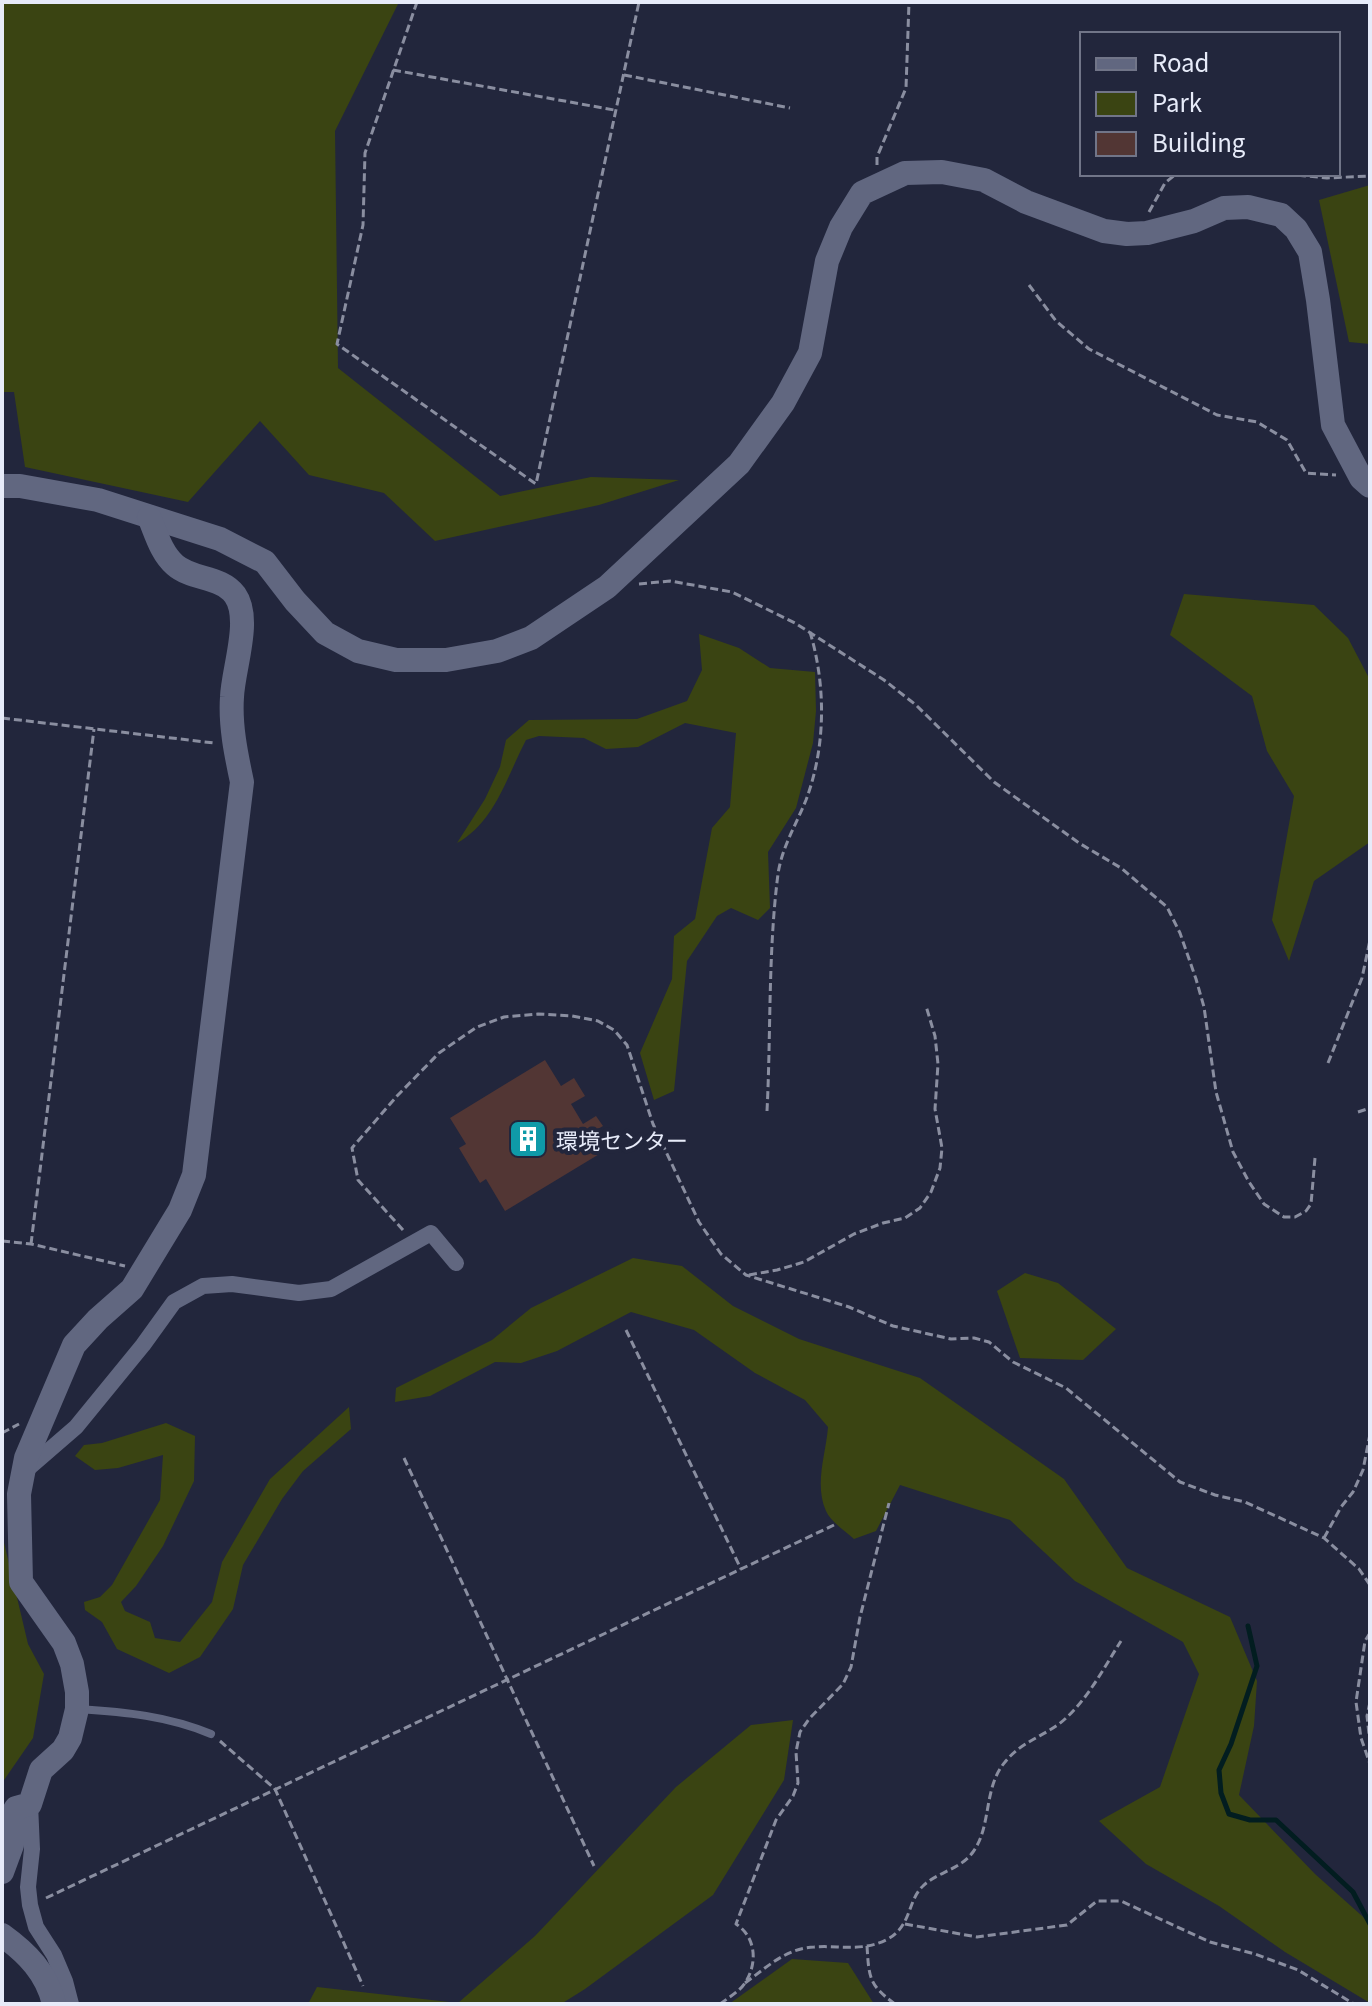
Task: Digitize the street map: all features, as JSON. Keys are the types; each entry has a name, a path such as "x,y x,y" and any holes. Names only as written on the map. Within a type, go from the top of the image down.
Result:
{"street":[{"path":"2,486 20,486 98,500 220,539 265,562 325,633 358,651 396,660 446,660 497,651 531,638 607,587 739,464 783,403 810,353 827,261 841,227 862,193 905,173 942,172 984,180 1026,202 1104,231 1147,233 1194,221 1224,208 1248,207 1281,215 1296,229 1310,252 1333,425 1365,482"},
{"path":"71,2004 54,1955 36,1927 28,1887 32,1849 30,1804 41,1770 63,1750 70,1738 77,1709 72,1664 64,1643 21,1582 19,1494 26,1458 74,1345 132,1289 180,1210 194,1175 242,782 234,745 232,696 241,608 234,594 226,587 175,565 162,547 149,517"},
{"path":"23,1473 76,1427 174,1302 203,1286 232,1284 299,1293 331,1289 431,1233 456,1263"},
{"path":"2,1872 12,1845 12,1815 16,1808 30,1804"},
{"path":"2,1935 32,1959 51,1991 54,2004"}],"lane":[{"path":"77,1709 140,1714 179,1722 211,1734"}],"path":[{"path":"417,2 365,153 363,225 337,344 536,484 639,2"},
{"path":"879,185 877,157 906,88 909,2"},
{"path":"393,70 614,110"},
{"path":"624,75 790,108"},
{"path":"1147,233 1149,208 1165,183 1174,176"},
{"path":"1306,176 1370,176"},
{"path":"1029,285 1056,321 1089,349 1217,415 1257,422 1287,440 1306,473 1365,482"},
{"path":"638,584 670,581 732,592 810,632 895,688 960,745 994,782 1079,843 1121,868 1167,907 1180,933 1204,1007 1216,1092 1233,1152 1264,1204 1284,1217 1295,1217 1306,1211 1311,1204 1315,1158"},
{"path":"767,1111 768,1020 779,872 786,842 806,800 816,768 822,709 819,665 810,632"},
{"path":"2,718 234,745"},
{"path":"31,1244 94,729"},
{"path":"1328,1063 1362,978 1370,940"},
{"path":"746,1275 804,1262 854,1234 905,1218 920,1208 931,1192 940,1168 942,1148 935,1109 938,1064 935,1036 926,1006"},
{"path":"414,1242 358,1180 352,1148 439,1053 477,1027 504,1017 538,1014 598,1021 614,1030 627,1045 653,1124 699,1222 721,1254 746,1275 849,1307 893,1326 951,1339 974,1338 989,1342 1013,1362 1066,1388 1180,1482 1245,1502 1324,1538 1359,1569 1370,1585"},
{"path":"1358,1112 1370,1108"},
{"path":"2,1241 31,1244 144,1271"},
{"path":"626,1330 741,1569"},
{"path":"1324,1538 1358,1481 1370,1434"},
{"path":"404,1458 594,1866"},
{"path":"745,1983 752,1966 754,1947 747,1931 736,1924 765,1845 798,1783 796,1752 800,1732 843,1684 851,1667 860,1617 889,1503"},
{"path":"30,1905 834,1525"},
{"path":"1370,1633 1365,1641 1356,1702 1361,1738 1370,1764"},
{"path":"720,2004 785,1953 812,1946 867,1946 887,1939 905,1924 922,1886 958,1867 972,1854 982,1837 992,1784 1004,1762 1027,1741 1057,1726 1076,1710 1121,1641"},
{"path":"1370,1702 1367,1716 1370,1743"},
{"path":"211,1734 275,1789 363,1986"},
{"path":"905,1924 977,1937 1067,1925 1097,1901 1121,1901 1210,1942 1298,1970 1354,2004"},
{"path":"867,1946 869,1974 875,1989 895,2004"}],"green space":[{"path":"2,2 399,2 335,131 338,368 500,496 591,477 679,480 599,505 435,541 384,493 309,475 260,421 188,502 25,467 14,392 2,392"},
{"path":"1370,185 1370,344 1349,342 1319,200"},
{"path":"1184,594 1314,605 1348,638 1370,680 1370,842 1314,881 1289,961 1272,920 1294,796 1267,751 1252,696 1170,635"},
{"path":"699,634 739,648 770,668 815,672 813,743 796,808 768,852 770,908 758,920 731,908 717,916 687,961 674,1091 654,1100 640,1053 672,979 674,936 695,919 712,828 730,807 736,733 685,723 638,747 606,749 584,738 539,736 526,740 491,811 457,843 485,799 500,767 506,740 529,720 637,719 687,701 702,670"},
{"path":"633,1258 682,1266 733,1306 799,1339 920,1378 1064,1479 1127,1568 1230,1617 1257,1681 1254,1726 1239,1795 1315,1874 1370,1923 1370,2003 1285,1952 1219,1906 1146,1864 1099,1821 1160,1787 1199,1674 1183,1642 1075,1581 1010,1520 900,1485 876,1531 854,1539 826,1511 821,1480 828,1427 805,1400 755,1373 694,1330 631,1312 557,1351 521,1363 495,1362 430,1396 395,1402 396,1388 492,1340 531,1308"},
{"path":"1025,1273 1058,1283 1116,1329 1083,1360 1020,1358 997,1291"},
{"path":"349,1407 351,1429 303,1471 282,1499 243,1565 233,1609 200,1657 169,1673 117,1649 102,1622 85,1610 84,1602 100,1597 112,1585 160,1500 163,1455 118,1468 95,1470 75,1456 84,1445 102,1443 166,1423 195,1436 194,1481 163,1546 121,1602 125,1611 150,1622 155,1638 180,1642 212,1602 222,1562 270,1479"},
{"path":"2,1534 28,1644 44,1674 33,1738 2,1783"},
{"path":"793,1720 784,1780 713,1895 561,2004 308,2004 317,1987 458,2003 535,1936 676,1787 751,1725"},
{"path":"792,1959 848,1963 874,2004 729,2004"}],"building":[{"name":"環境センター","path":"545,1060 561,1086 574,1078 585,1096 571,1104 583,1124 596,1116 603,1126 589,1134 601,1153 505,1211 486,1179 480,1183 459,1148 466,1144 450,1118"}],"waterway":[{"path":"1248,1626 1257,1666 1219,1770 1221,1793 1229,1814 1250,1820 1276,1820 1353,1892 1370,1924"}],"place":[{"name":"環境センター","path":"528,1139"}]}
